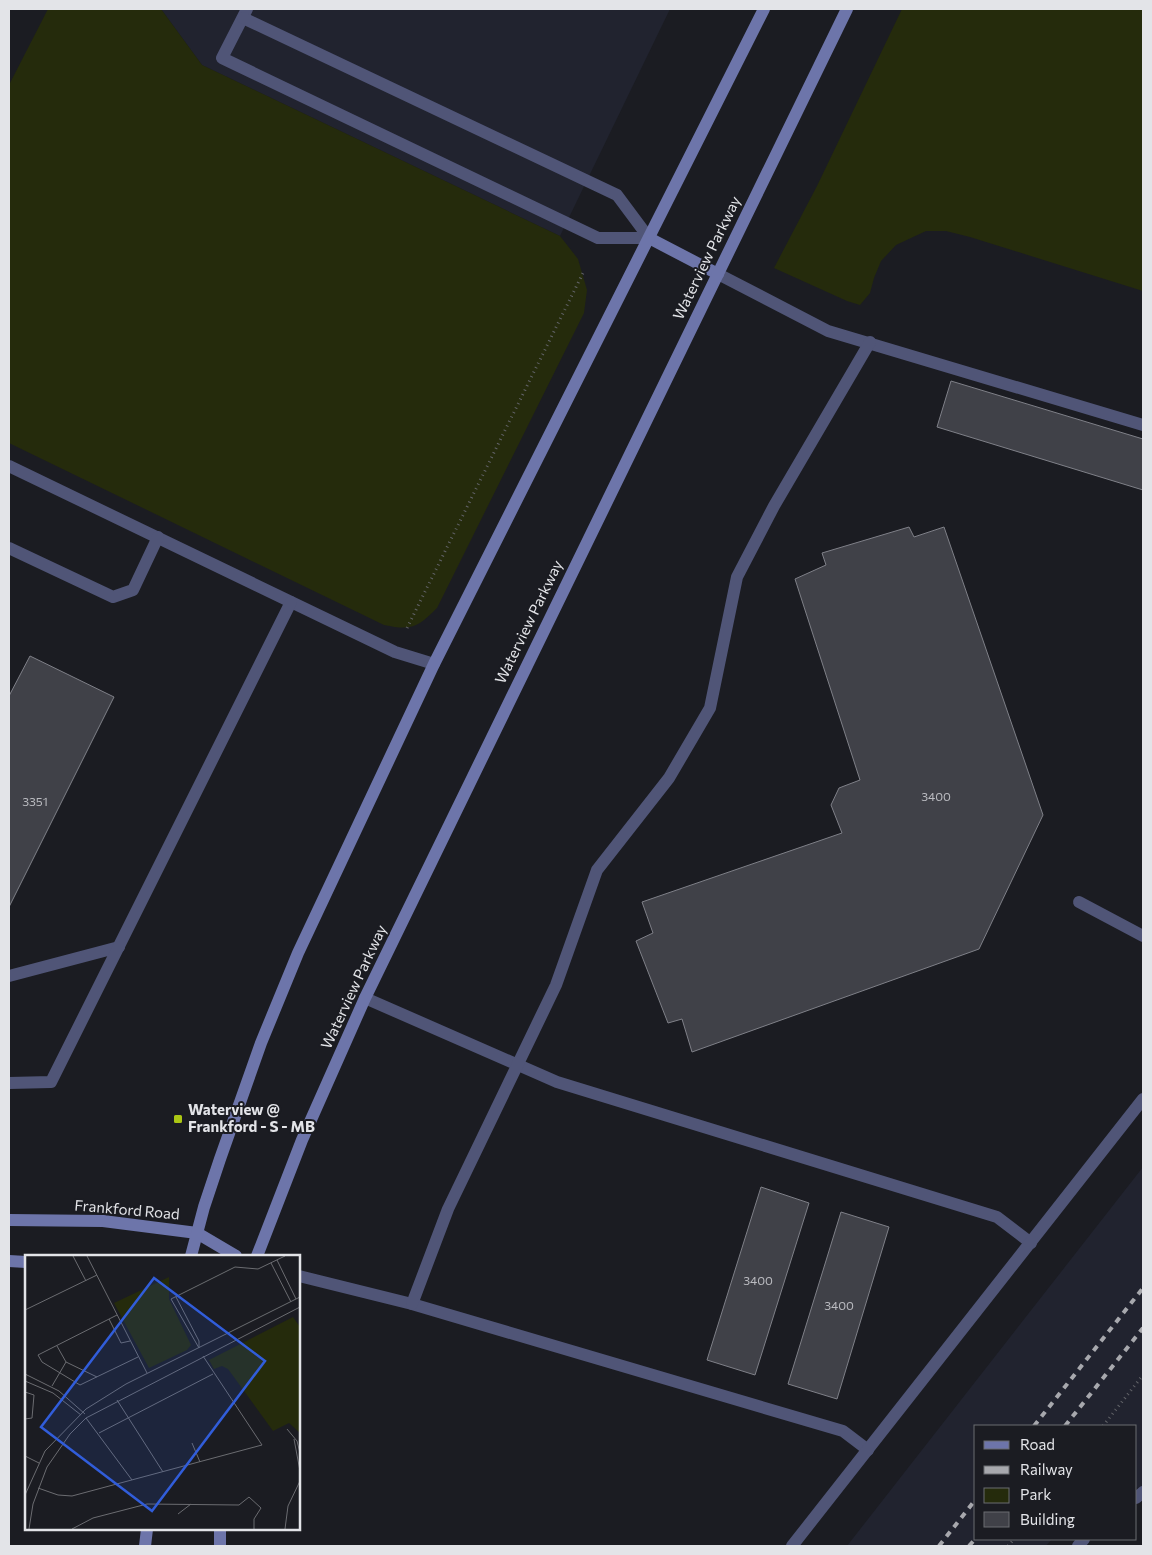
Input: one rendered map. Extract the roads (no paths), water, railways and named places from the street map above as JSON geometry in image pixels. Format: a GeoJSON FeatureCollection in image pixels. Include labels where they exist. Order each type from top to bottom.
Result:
{"type":"FeatureCollection","features":[{"type":"Feature","properties":{"kind":"main road"},"geometry":{"type":"LineString","coordinates":[[190,1255],[209,1191],[258,1052],[298,952],[434,664],[764,9]]}},
{"type":"Feature","properties":{"kind":"main road","name":"Waterview Parkway"},"geometry":{"type":"LineString","coordinates":[[257,1255],[302,1140],[365,998],[847,9]]}},
{"type":"Feature","properties":{"kind":"main road"},"geometry":{"type":"LineString","coordinates":[[650,238],[718,274]]}},
{"type":"Feature","properties":{"kind":"main road","name":"Frankford Road"},"geometry":{"type":"LineString","coordinates":[[9,1220],[103,1222],[197,1232],[234,1255]]}},
{"type":"Feature","properties":{"kind":"main road"},"geometry":{"type":"LineString","coordinates":[[9,1262],[25,1262]]}},
{"type":"Feature","properties":{"kind":"main road"},"geometry":{"type":"LineString","coordinates":[[146,1546],[147,1530]]}},
{"type":"Feature","properties":{"kind":"main road"},"geometry":{"type":"LineString","coordinates":[[220,1530],[220,1546]]}},
{"type":"Feature","properties":{"kind":"lane"},"geometry":{"type":"LineString","coordinates":[[245,13],[616,195],[650,238],[598,238],[222,58],[245,13]]}},
{"type":"Feature","properties":{"kind":"lane"},"geometry":{"type":"LineString","coordinates":[[718,274],[828,330],[1143,425]]}},
{"type":"Feature","properties":{"kind":"lane"},"geometry":{"type":"LineString","coordinates":[[412,1304],[448,1209],[556,985],[597,870],[669,778],[710,708],[737,577],[774,506],[870,342]]}},
{"type":"Feature","properties":{"kind":"lane"},"geometry":{"type":"LineString","coordinates":[[9,466],[395,652],[434,664]]}},
{"type":"Feature","properties":{"kind":"lane"},"geometry":{"type":"LineString","coordinates":[[9,548],[113,597],[133,590],[158,537]]}},
{"type":"Feature","properties":{"kind":"lane"},"geometry":{"type":"LineString","coordinates":[[9,1083],[51,1082],[291,602]]}},
{"type":"Feature","properties":{"kind":"lane"},"geometry":{"type":"LineString","coordinates":[[1080,902],[1143,936]]}},
{"type":"Feature","properties":{"kind":"lane"},"geometry":{"type":"LineString","coordinates":[[9,976],[119,947]]}},
{"type":"Feature","properties":{"kind":"lane"},"geometry":{"type":"LineString","coordinates":[[365,998],[557,1082],[997,1217],[1031,1243]]}},
{"type":"Feature","properties":{"kind":"lane"},"geometry":{"type":"LineString","coordinates":[[792,1546],[1143,1099]]}},
{"type":"Feature","properties":{"kind":"lane"},"geometry":{"type":"LineString","coordinates":[[300,1276],[412,1304],[843,1431],[868,1450]]}},
{"type":"Feature","properties":{"kind":"railway"},"geometry":{"type":"LineString","coordinates":[[1035,1425],[1143,1288]]}},
{"type":"Feature","properties":{"kind":"railway"},"geometry":{"type":"LineString","coordinates":[[1066,1425],[1143,1328]]}},
{"type":"Feature","properties":{"kind":"railway"},"geometry":{"type":"LineString","coordinates":[[939,1546],[974,1502]]}},
{"type":"Feature","properties":{"kind":"railway"},"geometry":{"type":"LineString","coordinates":[[969,1546],[974,1540]]}},
{"type":"Feature","properties":{"kind":"place","name":"Waterview @ Frankford - S - MB"},"geometry":{"type":"Point","coordinates":[178,1119]}}]}
